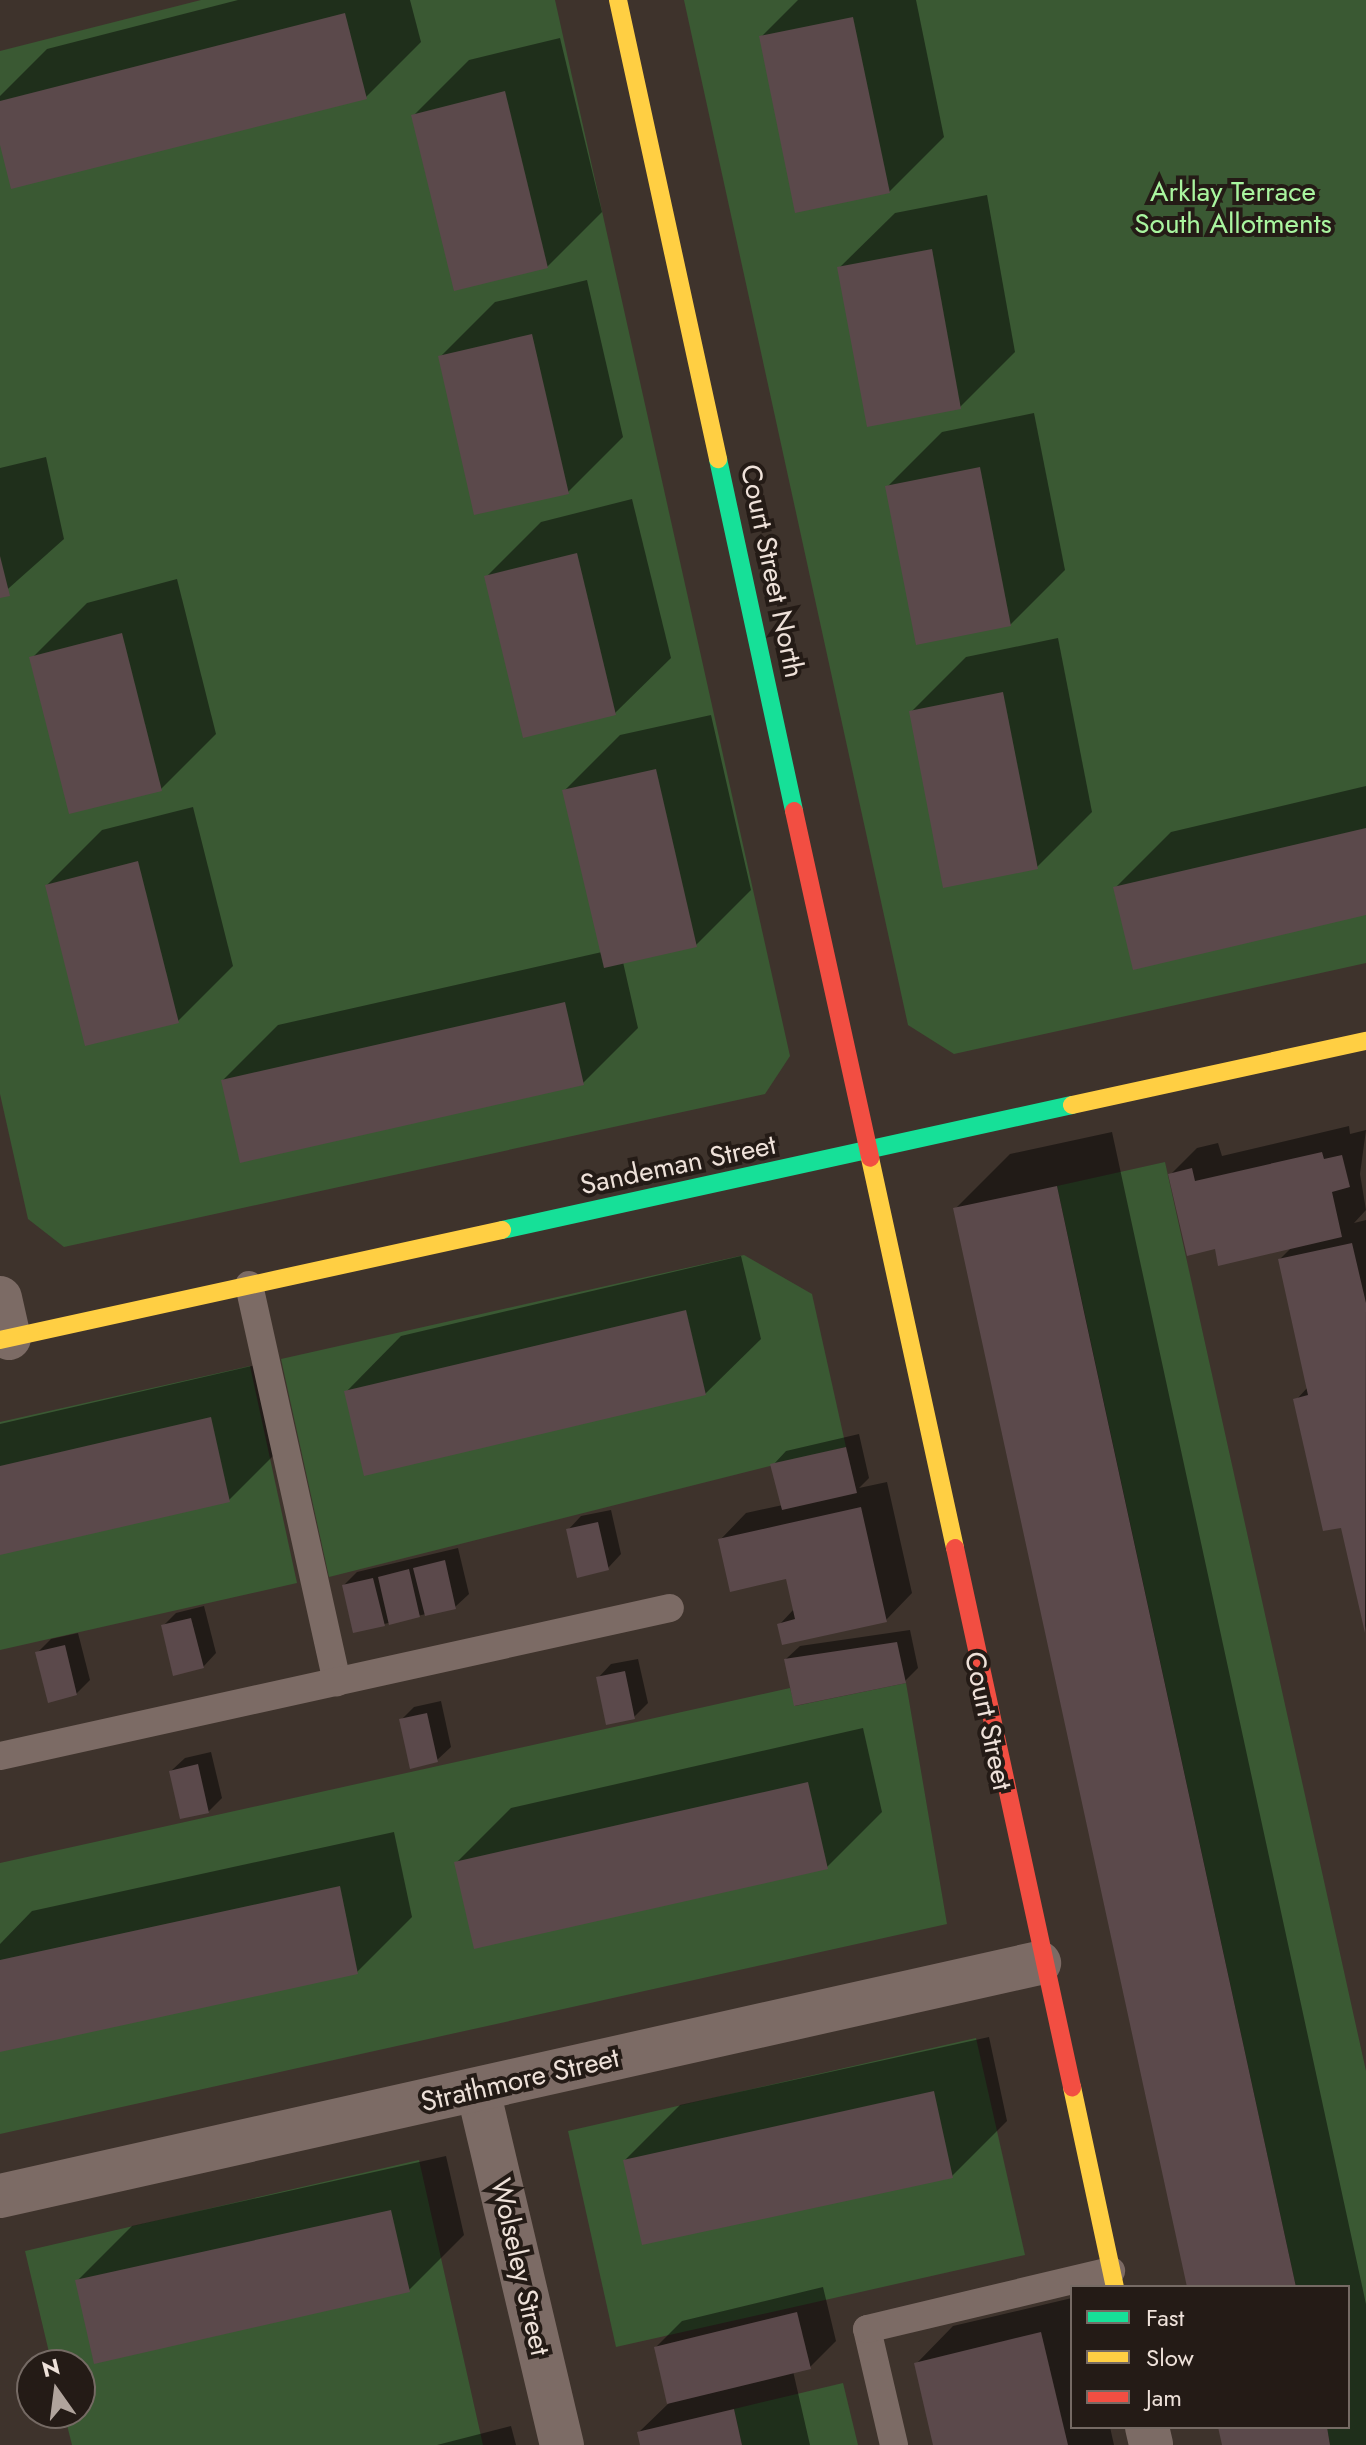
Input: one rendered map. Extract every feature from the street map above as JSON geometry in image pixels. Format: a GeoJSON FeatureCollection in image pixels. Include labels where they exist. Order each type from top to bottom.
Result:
{"type":"FeatureCollection","features":[{"type":"Feature","properties":{"kind":"street","name":"Court Street North"},"geometry":{"type":"LineString","coordinates":[[618,0],[870,1154]]}},
{"type":"Feature","properties":{"kind":"street","name":"Sandeman Street"},"geometry":{"type":"LineString","coordinates":[[3,1326],[249,1285],[870,1154],[1366,1041]]}},
{"type":"Feature","properties":{"kind":"street","name":"Court Street"},"geometry":{"type":"LineString","coordinates":[[870,1154],[1039,1963],[1113,2279]]}},
{"type":"Feature","properties":{"kind":"street","name":"Strathmore Street"},"geometry":{"type":"LineString","coordinates":[[0,2196],[1039,1963]]}},
{"type":"Feature","properties":{"kind":"street","name":"Wolseley Street"},"geometry":{"type":"LineString","coordinates":[[478,2090],[562,2445]]}},
{"type":"Feature","properties":{"kind":"lane"},"geometry":{"type":"LineString","coordinates":[[249,1285],[337,1682]]}},
{"type":"Feature","properties":{"kind":"lane"},"geometry":{"type":"LineString","coordinates":[[0,1756],[670,1608]]}},
{"type":"Feature","properties":{"kind":"lane"},"geometry":{"type":"LineString","coordinates":[[1083,2285],[1113,2279]]}},
{"type":"Feature","properties":{"kind":"lane"},"geometry":{"type":"LineString","coordinates":[[894,2445],[867,2329],[1070,2288]]}},
{"type":"Feature","properties":{"kind":"green space"},"geometry":{"type":"Polygon","coordinates":[[[201,0],[555,0],[790,1056],[765,1094],[64,1247],[28,1219],[0,1094],[0,51],[201,0]]]}},
{"type":"Feature","properties":{"kind":"green space","name":"Arklay Terrace South Allotments"},"geometry":{"type":"Polygon","coordinates":[[[684,0],[1366,0],[1366,963],[954,1054],[908,1025],[684,0]]]}},
{"type":"Feature","properties":{"kind":"green space"},"geometry":{"type":"Polygon","coordinates":[[[1165,1162],[1366,2071],[1366,2445],[1330,2445],[1327,2429],[1350,2429],[1350,2285],[1296,2285],[1057,1186],[1165,1162]]]}},
{"type":"Feature","properties":{"kind":"green space"},"geometry":{"type":"Polygon","coordinates":[[[744,1255],[812,1294],[846,1447],[329,1577],[281,1359],[744,1255]]]}},
{"type":"Feature","properties":{"kind":"green space"},"geometry":{"type":"Polygon","coordinates":[[[250,1366],[297,1583],[0,1650],[0,1422],[250,1366]]]}},
{"type":"Feature","properties":{"kind":"green space"},"geometry":{"type":"Polygon","coordinates":[[[906,1683],[947,1924],[0,2134],[0,1863],[790,1688],[795,1706],[906,1683]]]}},
{"type":"Feature","properties":{"kind":"green space"},"geometry":{"type":"Polygon","coordinates":[[[976,2038],[1025,2255],[616,2347],[568,2131],[976,2038]]]}},
{"type":"Feature","properties":{"kind":"green space"},"geometry":{"type":"Polygon","coordinates":[[[419,2160],[483,2445],[72,2445],[68,2429],[96,2429],[96,2349],[48,2349],[25,2251],[419,2160]]]}},
{"type":"Feature","properties":{"kind":"green space"},"geometry":{"type":"Polygon","coordinates":[[[843,2383],[858,2445],[742,2445],[734,2409],[843,2383]]]}},
{"type":"Feature","properties":{"kind":"building"},"geometry":{"type":"Polygon","coordinates":[[[345,13],[367,99],[11,189],[0,145],[0,101],[345,13]]]}},
{"type":"Feature","properties":{"kind":"building"},"geometry":{"type":"Polygon","coordinates":[[[853,17],[890,193],[795,213],[759,36],[853,17]]]}},
{"type":"Feature","properties":{"kind":"building"},"geometry":{"type":"Polygon","coordinates":[[[505,91],[548,268],[454,291],[411,115],[505,91]]]}},
{"type":"Feature","properties":{"kind":"building"},"geometry":{"type":"Polygon","coordinates":[[[932,249],[961,409],[867,427],[837,267],[932,249]]]}},
{"type":"Feature","properties":{"kind":"building"},"geometry":{"type":"Polygon","coordinates":[[[532,334],[569,494],[474,515],[438,356],[532,334]]]}},
{"type":"Feature","properties":{"kind":"building"},"geometry":{"type":"Polygon","coordinates":[[[980,467],[1011,626],[916,645],[885,486],[980,467]]]}},
{"type":"Feature","properties":{"kind":"building"},"geometry":{"type":"Polygon","coordinates":[[[577,553],[616,715],[523,738],[484,576],[577,553]]]}},
{"type":"Feature","properties":{"kind":"building"},"geometry":{"type":"Polygon","coordinates":[[[0,556],[10,596],[0,598],[0,556]]]}},
{"type":"Feature","properties":{"kind":"building"},"geometry":{"type":"Polygon","coordinates":[[[122,633],[162,791],[69,814],[29,657],[122,633]]]}},
{"type":"Feature","properties":{"kind":"building"},"geometry":{"type":"Polygon","coordinates":[[[1003,692],[1038,869],[943,888],[909,711],[1003,692]]]}},
{"type":"Feature","properties":{"kind":"building"},"geometry":{"type":"Polygon","coordinates":[[[656,769],[697,947],[604,968],[562,790],[656,769]]]}},
{"type":"Feature","properties":{"kind":"building"},"geometry":{"type":"Polygon","coordinates":[[[1366,828],[1366,915],[1133,970],[1113,887],[1366,828]]]}},
{"type":"Feature","properties":{"kind":"building"},"geometry":{"type":"Polygon","coordinates":[[[138,861],[179,1023],[85,1046],[45,885],[138,861]]]}},
{"type":"Feature","properties":{"kind":"building"},"geometry":{"type":"Polygon","coordinates":[[[565,1002],[584,1085],[240,1163],[221,1080],[565,1002]]]}},
{"type":"Feature","properties":{"kind":"building"},"geometry":{"type":"Polygon","coordinates":[[[1322,1152],[1324,1159],[1342,1155],[1350,1187],[1332,1192],[1342,1237],[1218,1266],[1215,1249],[1187,1256],[1168,1174],[1192,1168],[1195,1181],[1322,1152]]]}},
{"type":"Feature","properties":{"kind":"building"},"geometry":{"type":"Polygon","coordinates":[[[1057,1186],[1296,2285],[1187,2285],[953,1208],[1057,1186]]]}},
{"type":"Feature","properties":{"kind":"building"},"geometry":{"type":"Polygon","coordinates":[[[1352,1243],[1366,1303],[1365,1633],[1341,1528],[1323,1531],[1293,1399],[1308,1395],[1278,1259],[1352,1243]]]}},
{"type":"Feature","properties":{"kind":"building"},"geometry":{"type":"Polygon","coordinates":[[[686,1310],[706,1395],[364,1476],[344,1391],[686,1310]]]}},
{"type":"Feature","properties":{"kind":"building"},"geometry":{"type":"Polygon","coordinates":[[[211,1417],[230,1502],[0,1555],[0,1466],[211,1417]]]}},
{"type":"Feature","properties":{"kind":"building"},"geometry":{"type":"Polygon","coordinates":[[[846,1447],[857,1493],[782,1510],[770,1464],[846,1447]]]}},
{"type":"Feature","properties":{"kind":"building"},"geometry":{"type":"Polygon","coordinates":[[[861,1507],[887,1622],[782,1645],[777,1624],[795,1619],[786,1579],[730,1592],[718,1539],[861,1507]]]}},
{"type":"Feature","properties":{"kind":"building"},"geometry":{"type":"Polygon","coordinates":[[[598,1522],[609,1570],[577,1578],[566,1529],[598,1522]]]}},
{"type":"Feature","properties":{"kind":"building"},"geometry":{"type":"Polygon","coordinates":[[[445,1560],[456,1609],[425,1616],[413,1568],[445,1560]]]}},
{"type":"Feature","properties":{"kind":"building"},"geometry":{"type":"Polygon","coordinates":[[[409,1569],[420,1617],[389,1625],[378,1577],[409,1569]]]}},
{"type":"Feature","properties":{"kind":"building"},"geometry":{"type":"Polygon","coordinates":[[[373,1578],[385,1626],[353,1633],[342,1585],[373,1578]]]}},
{"type":"Feature","properties":{"kind":"building"},"geometry":{"type":"Polygon","coordinates":[[[191,1618],[204,1668],[173,1676],[161,1625],[191,1618]]]}},
{"type":"Feature","properties":{"kind":"building"},"geometry":{"type":"Polygon","coordinates":[[[897,1642],[906,1683],[794,1706],[784,1659],[897,1642]]]}},
{"type":"Feature","properties":{"kind":"building"},"geometry":{"type":"Polygon","coordinates":[[[65,1645],[77,1695],[48,1703],[35,1652],[65,1645]]]}},
{"type":"Feature","properties":{"kind":"building"},"geometry":{"type":"Polygon","coordinates":[[[625,1671],[635,1719],[606,1725],[596,1677],[625,1671]]]}},
{"type":"Feature","properties":{"kind":"building"},"geometry":{"type":"Polygon","coordinates":[[[427,1713],[438,1762],[410,1769],[399,1719],[427,1713]]]}},
{"type":"Feature","properties":{"kind":"building"},"geometry":{"type":"Polygon","coordinates":[[[198,1764],[209,1813],[180,1819],[169,1771],[198,1764]]]}},
{"type":"Feature","properties":{"kind":"building"},"geometry":{"type":"Polygon","coordinates":[[[808,1782],[828,1869],[474,1949],[454,1862],[808,1782]]]}},
{"type":"Feature","properties":{"kind":"building"},"geometry":{"type":"Polygon","coordinates":[[[340,1886],[358,1974],[0,2052],[0,1960],[340,1886]]]}},
{"type":"Feature","properties":{"kind":"building"},"geometry":{"type":"Polygon","coordinates":[[[934,2091],[953,2178],[642,2245],[623,2160],[934,2091]]]}},
{"type":"Feature","properties":{"kind":"building"},"geometry":{"type":"Polygon","coordinates":[[[391,2210],[410,2292],[96,2364],[96,2349],[91,2349],[75,2280],[391,2210]]]}},
{"type":"Feature","properties":{"kind":"building"},"geometry":{"type":"Polygon","coordinates":[[[797,2312],[811,2369],[667,2404],[654,2347],[797,2312]]]}},
{"type":"Feature","properties":{"kind":"building"},"geometry":{"type":"Polygon","coordinates":[[[1041,2332],[1068,2445],[933,2445],[914,2363],[1041,2332]]]}},
{"type":"Feature","properties":{"kind":"building"},"geometry":{"type":"Polygon","coordinates":[[[734,2409],[742,2445],[640,2445],[637,2432],[734,2409]]]}},
{"type":"Feature","properties":{"kind":"building"},"geometry":{"type":"Polygon","coordinates":[[[1218,2429],[1327,2429],[1330,2445],[1222,2445],[1218,2429]]]}},
{"type":"Feature","properties":{"kind":"traffic: fast"},"geometry":{"type":"LineString","coordinates":[[718,459],[794,811]]}},
{"type":"Feature","properties":{"kind":"traffic: fast"},"geometry":{"type":"LineString","coordinates":[[502,1230],[1072,1105]]}},
{"type":"Feature","properties":{"kind":"traffic: slow"},"geometry":{"type":"LineString","coordinates":[[618,0],[718,459]]}},
{"type":"Feature","properties":{"kind":"traffic: slow"},"geometry":{"type":"LineString","coordinates":[[1072,1105],[1366,1041]]}},
{"type":"Feature","properties":{"kind":"traffic: slow"},"geometry":{"type":"LineString","coordinates":[[870,1158],[955,1548]]}},
{"type":"Feature","properties":{"kind":"traffic: slow"},"geometry":{"type":"LineString","coordinates":[[0,1340],[502,1230]]}},
{"type":"Feature","properties":{"kind":"traffic: slow"},"geometry":{"type":"LineString","coordinates":[[1072,2087],[1115,2285]]}},
{"type":"Feature","properties":{"kind":"traffic: jam"},"geometry":{"type":"LineString","coordinates":[[794,811],[870,1158]]}},
{"type":"Feature","properties":{"kind":"traffic: jam"},"geometry":{"type":"LineString","coordinates":[[955,1548],[1072,2087]]}}]}
